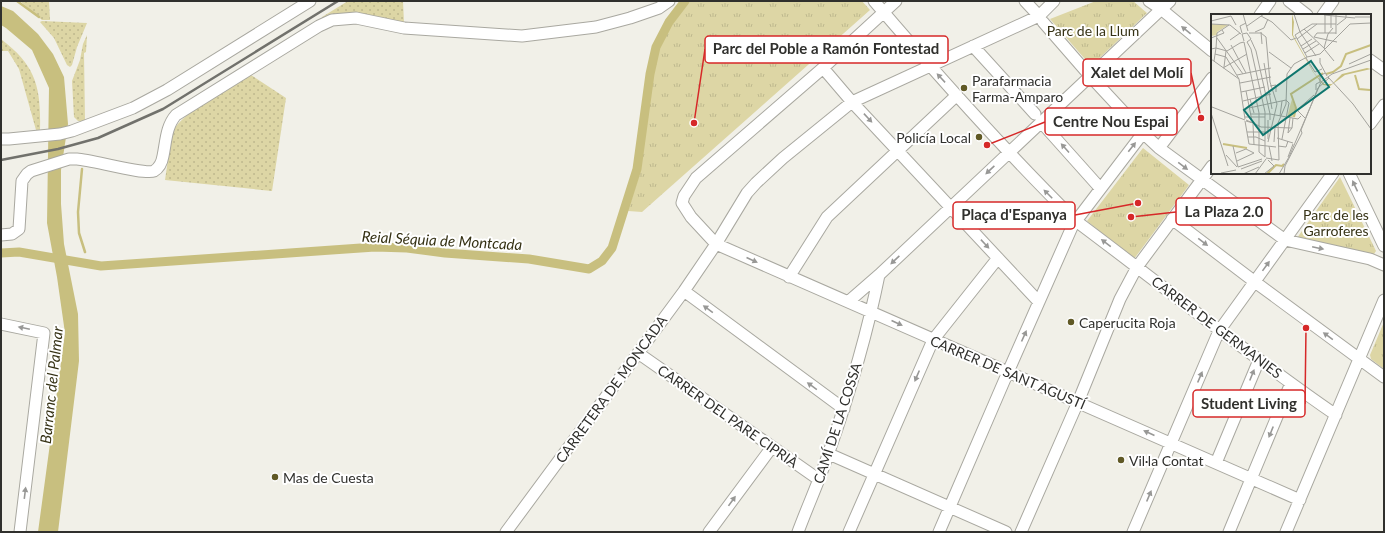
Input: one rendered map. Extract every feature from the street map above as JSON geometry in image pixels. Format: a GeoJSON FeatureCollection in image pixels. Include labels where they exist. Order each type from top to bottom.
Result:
{"type":"FeatureCollection","features":[{"type":"Feature","properties":{"kind":"street"},"geometry":{"type":"LineString","coordinates":[[1,139],[60,134],[98,122],[132,108],[167,90],[310,1]]}},
{"type":"Feature","properties":{"kind":"street"},"geometry":{"type":"LineString","coordinates":[[1,235],[12,234],[19,229],[22,181],[26,174],[69,159],[77,159],[139,171],[155,171],[163,159],[169,126],[176,115],[326,22],[356,18],[404,28],[522,36],[596,27],[630,18],[659,8],[669,1]]}},
{"type":"Feature","properties":{"kind":"street","name":"CARRER DE GERMANIES"},"geometry":{"type":"LineString","coordinates":[[874,1],[930,66],[1038,184],[1076,221],[1219,331],[1336,415]]}},
{"type":"Feature","properties":{"kind":"street"},"geometry":{"type":"LineString","coordinates":[[716,244],[691,217],[682,203],[688,188],[696,178],[823,68],[896,1]]}},
{"type":"Feature","properties":{"kind":"street"},"geometry":{"type":"LineString","coordinates":[[1025,1],[1090,76],[1143,133],[1159,148],[1201,180],[1285,240],[1370,259],[1384,265]]}},
{"type":"Feature","properties":{"kind":"street"},"geometry":{"type":"LineString","coordinates":[[1041,19],[1054,1]]}},
{"type":"Feature","properties":{"kind":"street"},"geometry":{"type":"LineString","coordinates":[[1149,1],[1211,50]]}},
{"type":"Feature","properties":{"kind":"street"},"geometry":{"type":"LineString","coordinates":[[848,302],[879,276],[1009,152],[1038,118],[1090,76],[1170,1]]}},
{"type":"Feature","properties":{"kind":"street"},"geometry":{"type":"LineString","coordinates":[[1261,14],[1270,1]]}},
{"type":"Feature","properties":{"kind":"street"},"geometry":{"type":"LineString","coordinates":[[1289,1],[1306,14]]}},
{"type":"Feature","properties":{"kind":"street"},"geometry":{"type":"LineString","coordinates":[[1324,14],[1333,1]]}},
{"type":"Feature","properties":{"kind":"street","name":"CARRETERA DE MONCADA"},"geometry":{"type":"LineString","coordinates":[[506,532],[684,291],[716,244],[739,206],[756,183],[783,158],[852,102],[973,46],[1041,19]]}},
{"type":"Feature","properties":{"kind":"street"},"geometry":{"type":"LineString","coordinates":[[973,46],[1100,188]]}},
{"type":"Feature","properties":{"kind":"street"},"geometry":{"type":"LineString","coordinates":[[1371,61],[1384,70]]}},
{"type":"Feature","properties":{"kind":"street"},"geometry":{"type":"LineString","coordinates":[[823,68],[852,102],[1039,302]]}},
{"type":"Feature","properties":{"kind":"street"},"geometry":{"type":"LineString","coordinates":[[1159,148],[1211,79]]}},
{"type":"Feature","properties":{"kind":"street"},"geometry":{"type":"LineString","coordinates":[[789,277],[827,217],[957,95]]}},
{"type":"Feature","properties":{"kind":"street"},"geometry":{"type":"LineString","coordinates":[[1371,123],[1384,105]]}},
{"type":"Feature","properties":{"kind":"street"},"geometry":{"type":"LineString","coordinates":[[939,532],[1072,227],[1143,133]]}},
{"type":"Feature","properties":{"kind":"street"},"geometry":{"type":"LineString","coordinates":[[1020,532],[1078,402],[1120,299],[1137,267],[1211,167]]}},
{"type":"Feature","properties":{"kind":"street"},"geometry":{"type":"LineString","coordinates":[[1133,532],[1219,331],[1332,174]]}},
{"type":"Feature","properties":{"kind":"street"},"geometry":{"type":"LineString","coordinates":[[1349,174],[1384,246]]}},
{"type":"Feature","properties":{"kind":"street"},"geometry":{"type":"LineString","coordinates":[[1172,219],[1384,377]]}},
{"type":"Feature","properties":{"kind":"street","name":"CARRER DE SANT AGUSTÍ"},"geometry":{"type":"LineString","coordinates":[[716,244],[1300,500]]}},
{"type":"Feature","properties":{"kind":"street"},"geometry":{"type":"LineString","coordinates":[[849,532],[933,340],[998,258]]}},
{"type":"Feature","properties":{"kind":"street","name":"CAMÍ DE LA COSSA"},"geometry":{"type":"LineString","coordinates":[[798,532],[844,409],[872,312],[879,276]]}},
{"type":"Feature","properties":{"kind":"street"},"geometry":{"type":"LineString","coordinates":[[684,291],[844,409]]}},
{"type":"Feature","properties":{"kind":"street"},"geometry":{"type":"LineString","coordinates":[[1286,532],[1384,300]]}},
{"type":"Feature","properties":{"kind":"street"},"geometry":{"type":"LineString","coordinates":[[1,324],[44,333],[20,532]]}},
{"type":"Feature","properties":{"kind":"street","name":"CARRER DEL PARE CIPRIÀ"},"geometry":{"type":"LineString","coordinates":[[638,353],[818,479]]}},
{"type":"Feature","properties":{"kind":"street"},"geometry":{"type":"LineString","coordinates":[[1216,463],[1258,360]]}},
{"type":"Feature","properties":{"kind":"street"},"geometry":{"type":"LineString","coordinates":[[1229,532],[1291,383]]}},
{"type":"Feature","properties":{"kind":"street"},"geometry":{"type":"LineString","coordinates":[[709,532],[772,447]]}},
{"type":"Feature","properties":{"kind":"street"},"geometry":{"type":"LineString","coordinates":[[828,454],[1006,532]]}},
{"type":"Feature","properties":{"kind":"green space"},"geometry":{"type":"Polygon","coordinates":[[[20,1],[49,1],[50,20],[42,20],[20,1]]]}},
{"type":"Feature","properties":{"kind":"green space"},"geometry":{"type":"Polygon","coordinates":[[[348,1],[403,1],[404,23],[322,19],[322,17],[348,1]]]}},
{"type":"Feature","properties":{"kind":"green space"},"geometry":{"type":"Polygon","coordinates":[[[690,1],[862,1],[870,10],[642,212],[628,211],[640,172],[658,48],[676,16],[690,1]]]}},
{"type":"Feature","properties":{"kind":"green space","name":"Parc de la Llum"},"geometry":{"type":"Polygon","coordinates":[[[1096,1],[1133,1],[1147,13],[1091,66],[1050,19],[1096,1]]]}},
{"type":"Feature","properties":{"kind":"green space"},"geometry":{"type":"Polygon","coordinates":[[[40,22],[87,23],[70,67],[67,65],[54,38],[40,22]]]}},
{"type":"Feature","properties":{"kind":"green space"},"geometry":{"type":"Polygon","coordinates":[[[87,35],[86,52],[84,53],[85,121],[78,121],[74,117],[72,81],[87,35]]]}},
{"type":"Feature","properties":{"kind":"green space"},"geometry":{"type":"Polygon","coordinates":[[[1,39],[22,58],[34,78],[39,101],[40,130],[36,130],[19,69],[8,51],[1,51],[1,39]]]}},
{"type":"Feature","properties":{"kind":"green space"},"geometry":{"type":"Polygon","coordinates":[[[251,75],[286,98],[272,191],[165,180],[172,132],[178,124],[208,100],[251,75]]]}},
{"type":"Feature","properties":{"kind":"green space"},"geometry":{"type":"Polygon","coordinates":[[[1143,148],[1189,185],[1134,259],[1087,221],[1143,148]]]}},
{"type":"Feature","properties":{"kind":"green space","name":"Parc de les Garroferes"},"geometry":{"type":"Polygon","coordinates":[[[1340,177],[1376,251],[1374,254],[1297,238],[1340,177]]]}},
{"type":"Feature","properties":{"kind":"green space"},"geometry":{"type":"Polygon","coordinates":[[[1384,322],[1384,369],[1371,359],[1370,355],[1384,322]]]}},
{"type":"Feature","properties":{"kind":"shaded area"},"geometry":{"type":"Polygon","coordinates":[[[1,6],[13,11],[38,34],[53,54],[64,77],[68,124],[61,170],[61,204],[64,244],[78,314],[79,361],[58,532],[38,532],[65,333],[47,223],[49,88],[32,50],[1,25],[1,6]]]}},
{"type":"Feature","properties":{"kind":"waterway"},"geometry":{"type":"LineString","coordinates":[[17,1],[39,17]]}},
{"type":"Feature","properties":{"kind":"waterway","name":"Reial Séquia de Montcada"},"geometry":{"type":"LineString","coordinates":[[1,253],[19,252],[101,266],[375,247],[407,248],[445,253],[529,259],[589,269],[602,261],[612,248],[637,169],[650,74],[656,47],[669,22],[685,1]]}},
{"type":"Feature","properties":{"kind":"waterway"},"geometry":{"type":"LineString","coordinates":[[82,169],[78,212],[79,233],[85,252]]}},
{"type":"Feature","properties":{"kind":"railway"},"geometry":{"type":"LineString","coordinates":[[1,160],[58,149],[98,138],[163,109],[338,1]]}},
{"type":"Feature","properties":{"kind":"place","name":"Parafarmacia Farma-Amparo"},"geometry":{"type":"Point","coordinates":[964,88]}},
{"type":"Feature","properties":{"kind":"place","name":"Xalet del Molí"},"geometry":{"type":"Point","coordinates":[1201,118]}},
{"type":"Feature","properties":{"kind":"place","name":"Parc del Poble a Ramón Fontestad"},"geometry":{"type":"Point","coordinates":[694,123]}},
{"type":"Feature","properties":{"kind":"place","name":"Policía Local"},"geometry":{"type":"Point","coordinates":[979,137]}},
{"type":"Feature","properties":{"kind":"place","name":"Centre Nou Espai"},"geometry":{"type":"Point","coordinates":[987,145]}},
{"type":"Feature","properties":{"kind":"place","name":"Plaça d'Espanya"},"geometry":{"type":"Point","coordinates":[1138,203]}},
{"type":"Feature","properties":{"kind":"place","name":"La Plaza 2.0"},"geometry":{"type":"Point","coordinates":[1131,217]}},
{"type":"Feature","properties":{"kind":"place","name":"Caperucita Roja"},"geometry":{"type":"Point","coordinates":[1071,322]}},
{"type":"Feature","properties":{"kind":"place","name":"Student Living"},"geometry":{"type":"Point","coordinates":[1306,328]}},
{"type":"Feature","properties":{"kind":"place","name":"Vil·la Contat"},"geometry":{"type":"Point","coordinates":[1121,460]}},
{"type":"Feature","properties":{"kind":"place","name":"Mas de Cuesta"},"geometry":{"type":"Point","coordinates":[275,477]}},
{"type":"Feature","properties":{"kind":"water label","name":"Barranc del Palmar"},"geometry":{"type":"Point","coordinates":[51,385]}}]}
